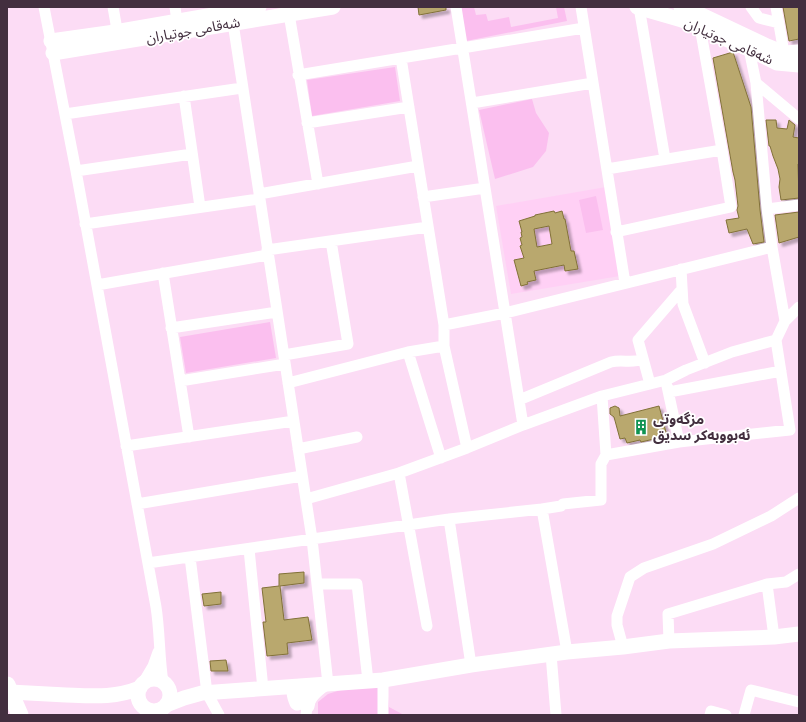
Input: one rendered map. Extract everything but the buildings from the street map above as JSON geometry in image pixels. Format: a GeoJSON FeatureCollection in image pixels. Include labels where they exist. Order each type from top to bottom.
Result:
{"type":"FeatureCollection","features":[{"type":"Feature","properties":{"kind":"highway"},"geometry":{"type":"LineString","coordinates":[[9,688],[20,715]]}},
{"type":"Feature","properties":{"kind":"main road","name":"شەقامی جوتیاران"},"geometry":{"type":"LineString","coordinates":[[52,47],[115,32],[176,14],[259,7]]}},
{"type":"Feature","properties":{"kind":"main road","name":"شەقامی جوتیاران"},"geometry":{"type":"LineString","coordinates":[[52,47],[232,23],[333,7]]}},
{"type":"Feature","properties":{"kind":"main road","name":"شەقامی جوتیاران"},"geometry":{"type":"LineString","coordinates":[[638,7],[700,27],[750,49],[777,63],[799,65]]}},
{"type":"Feature","properties":{"kind":"main road","name":"شەقامی جوتیاران"},"geometry":{"type":"LineString","coordinates":[[688,8],[767,46],[792,53]]}},
{"type":"Feature","properties":{"kind":"main road"},"geometry":{"type":"LineString","coordinates":[[9,688],[80,695],[111,696],[125,699],[155,710],[184,698],[204,693],[375,681],[471,665],[551,654],[669,641],[774,637],[799,634]]}},
{"type":"Feature","properties":{"kind":"main road"},"geometry":{"type":"LineString","coordinates":[[111,696],[125,692],[153,679],[184,689],[204,693]]}},
{"type":"Feature","properties":{"kind":"main road"},"geometry":{"type":"LineString","coordinates":[[155,710],[170,698],[170,693],[167,686],[163,682]]}},
{"type":"Feature","properties":{"kind":"main road"},"geometry":{"type":"LineString","coordinates":[[142,685],[138,693],[138,698],[155,710]]}},
{"type":"Feature","properties":{"kind":"main road"},"geometry":{"type":"LineString","coordinates":[[300,686],[295,690],[294,698],[303,710]]}},
{"type":"Feature","properties":{"kind":"street"},"geometry":{"type":"LineString","coordinates":[[44,7],[158,614],[163,682]]}},
{"type":"Feature","properties":{"kind":"street"},"geometry":{"type":"LineString","coordinates":[[113,7],[116,24],[115,32]]}},
{"type":"Feature","properties":{"kind":"street"},"geometry":{"type":"LineString","coordinates":[[456,7],[523,425]]}},
{"type":"Feature","properties":{"kind":"street"},"geometry":{"type":"LineString","coordinates":[[581,7],[625,283]]}},
{"type":"Feature","properties":{"kind":"street"},"geometry":{"type":"LineString","coordinates":[[638,7],[665,159]]}},
{"type":"Feature","properties":{"kind":"street"},"geometry":{"type":"LineString","coordinates":[[751,7],[759,18],[779,23]]}},
{"type":"Feature","properties":{"kind":"street"},"geometry":{"type":"LineString","coordinates":[[776,7],[779,23],[792,53]]}},
{"type":"Feature","properties":{"kind":"street"},"geometry":{"type":"LineString","coordinates":[[289,14],[298,75],[318,184]]}},
{"type":"Feature","properties":{"kind":"street"},"geometry":{"type":"LineString","coordinates":[[232,23],[312,539],[328,684],[314,694],[303,710],[289,694],[265,689],[249,549]]}},
{"type":"Feature","properties":{"kind":"street"},"geometry":{"type":"LineString","coordinates":[[616,232],[731,207],[700,27]]}},
{"type":"Feature","properties":{"kind":"street"},"geometry":{"type":"LineString","coordinates":[[298,75],[584,28]]}},
{"type":"Feature","properties":{"kind":"street"},"geometry":{"type":"LineString","coordinates":[[750,49],[756,83],[767,209],[785,321]]}},
{"type":"Feature","properties":{"kind":"street"},"geometry":{"type":"LineString","coordinates":[[401,58],[444,325],[444,346],[467,448]]}},
{"type":"Feature","properties":{"kind":"street"},"geometry":{"type":"LineString","coordinates":[[472,103],[593,83]]}},
{"type":"Feature","properties":{"kind":"street"},"geometry":{"type":"LineString","coordinates":[[756,83],[795,111],[799,119]]}},
{"type":"Feature","properties":{"kind":"street"},"geometry":{"type":"LineString","coordinates":[[65,114],[242,88]]}},
{"type":"Feature","properties":{"kind":"street"},"geometry":{"type":"LineString","coordinates":[[184,96],[200,207]]}},
{"type":"Feature","properties":{"kind":"street"},"geometry":{"type":"LineString","coordinates":[[307,123],[409,107]]}},
{"type":"Feature","properties":{"kind":"street"},"geometry":{"type":"LineString","coordinates":[[606,169],[722,150]]}},
{"type":"Feature","properties":{"kind":"street"},"geometry":{"type":"LineString","coordinates":[[76,171],[192,154]]}},
{"type":"Feature","properties":{"kind":"street"},"geometry":{"type":"LineString","coordinates":[[85,224],[200,207],[418,166]]}},
{"type":"Feature","properties":{"kind":"street"},"geometry":{"type":"LineString","coordinates":[[423,197],[485,188]]}},
{"type":"Feature","properties":{"kind":"street"},"geometry":{"type":"LineString","coordinates":[[767,209],[799,205]]}},
{"type":"Feature","properties":{"kind":"street"},"geometry":{"type":"LineString","coordinates":[[97,285],[268,252],[428,227]]}},
{"type":"Feature","properties":{"kind":"street"},"geometry":{"type":"LineString","coordinates":[[180,380],[284,359],[348,344],[331,241]]}},
{"type":"Feature","properties":{"kind":"street"},"geometry":{"type":"LineString","coordinates":[[444,325],[505,313],[772,247]]}},
{"type":"Feature","properties":{"kind":"street"},"geometry":{"type":"LineString","coordinates":[[681,269],[683,304],[705,363]]}},
{"type":"Feature","properties":{"kind":"street"},"geometry":{"type":"LineString","coordinates":[[162,273],[189,437]]}},
{"type":"Feature","properties":{"kind":"street"},"geometry":{"type":"LineString","coordinates":[[650,384],[638,340],[682,289]]}},
{"type":"Feature","properties":{"kind":"street"},"geometry":{"type":"LineString","coordinates":[[606,455],[679,442],[790,430],[776,340],[785,321],[799,307]]}},
{"type":"Feature","properties":{"kind":"street"},"geometry":{"type":"LineString","coordinates":[[171,328],[277,312]]}},
{"type":"Feature","properties":{"kind":"street"},"geometry":{"type":"LineString","coordinates":[[306,499],[399,473],[602,396],[666,380],[686,370],[732,352],[776,340]]}},
{"type":"Feature","properties":{"kind":"street"},"geometry":{"type":"LineString","coordinates":[[288,383],[408,352],[444,346]]}},
{"type":"Feature","properties":{"kind":"street"},"geometry":{"type":"LineString","coordinates":[[408,352],[441,458]]}},
{"type":"Feature","properties":{"kind":"street"},"geometry":{"type":"LineString","coordinates":[[519,400],[611,362],[633,362],[643,359]]}},
{"type":"Feature","properties":{"kind":"street"},"geometry":{"type":"LineString","coordinates":[[686,370],[690,388]]}},
{"type":"Feature","properties":{"kind":"street"},"geometry":{"type":"LineString","coordinates":[[669,392],[781,371]]}},
{"type":"Feature","properties":{"kind":"street"},"geometry":{"type":"LineString","coordinates":[[666,380],[679,442]]}},
{"type":"Feature","properties":{"kind":"street"},"geometry":{"type":"LineString","coordinates":[[148,563],[449,519],[542,509],[561,506],[563,504],[601,500],[601,464],[606,455],[602,396]]}},
{"type":"Feature","properties":{"kind":"street"},"geometry":{"type":"LineString","coordinates":[[126,446],[294,421]]}},
{"type":"Feature","properties":{"kind":"street"},"geometry":{"type":"LineString","coordinates":[[298,449],[357,437]]}},
{"type":"Feature","properties":{"kind":"street"},"geometry":{"type":"LineString","coordinates":[[399,473],[427,626]]}},
{"type":"Feature","properties":{"kind":"street"},"geometry":{"type":"LineString","coordinates":[[137,504],[302,476]]}},
{"type":"Feature","properties":{"kind":"street"},"geometry":{"type":"LineString","coordinates":[[623,647],[617,625],[617,616],[630,577],[644,568],[713,544],[771,516],[799,498]]}},
{"type":"Feature","properties":{"kind":"street"},"geometry":{"type":"LineString","coordinates":[[542,509],[567,652]]}},
{"type":"Feature","properties":{"kind":"street"},"geometry":{"type":"LineString","coordinates":[[449,519],[471,665]]}},
{"type":"Feature","properties":{"kind":"street"},"geometry":{"type":"LineString","coordinates":[[190,557],[204,693],[219,715]]}},
{"type":"Feature","properties":{"kind":"street"},"geometry":{"type":"LineString","coordinates":[[669,641],[668,614],[767,584],[786,582],[799,574]]}},
{"type":"Feature","properties":{"kind":"street"},"geometry":{"type":"LineString","coordinates":[[317,584],[357,584],[375,681],[383,715]]}},
{"type":"Feature","properties":{"kind":"street"},"geometry":{"type":"LineString","coordinates":[[767,584],[774,637]]}},
{"type":"Feature","properties":{"kind":"street"},"geometry":{"type":"LineString","coordinates":[[142,685],[155,663],[160,644]]}},
{"type":"Feature","properties":{"kind":"street"},"geometry":{"type":"LineString","coordinates":[[551,654],[556,715]]}},
{"type":"Feature","properties":{"kind":"street"},"geometry":{"type":"LineString","coordinates":[[744,715],[751,690],[799,702]]}},
{"type":"Feature","properties":{"kind":"street"},"geometry":{"type":"LineString","coordinates":[[710,715],[711,711],[726,715]]}},
{"type":"Feature","properties":{"kind":"shaded area"},"geometry":{"type":"Polygon","coordinates":[[[460,7],[474,7],[476,15],[486,14],[488,21],[509,17],[511,27],[558,18],[556,7],[564,7],[567,21],[466,41],[460,7]]]}},
{"type":"Feature","properties":{"kind":"shaded area"},"geometry":{"type":"Polygon","coordinates":[[[395,67],[400,101],[312,116],[307,80],[395,67]]]}},
{"type":"Feature","properties":{"kind":"shaded area"},"geometry":{"type":"Polygon","coordinates":[[[532,99],[536,113],[549,133],[546,151],[533,167],[495,179],[479,110],[532,99]]]}},
{"type":"Feature","properties":{"kind":"shaded area"},"geometry":{"type":"Polygon","coordinates":[[[606,187],[620,276],[511,294],[496,206],[606,187]]]}},
{"type":"Feature","properties":{"kind":"shaded area"},"geometry":{"type":"Polygon","coordinates":[[[596,196],[603,230],[586,233],[579,200],[596,196]]]}},
{"type":"Feature","properties":{"kind":"shaded area"},"geometry":{"type":"Polygon","coordinates":[[[270,322],[276,358],[186,373],[180,337],[270,322]]]}},
{"type":"Feature","properties":{"kind":"shaded area"},"geometry":{"type":"Polygon","coordinates":[[[387,686],[389,707],[404,715],[318,715],[318,702],[328,694],[344,689],[387,686]]]}},
{"type":"Feature","properties":{"kind":"place","name":"مزگەوتی ئەبووبەکر سدیق"},"geometry":{"type":"Point","coordinates":[641,427]}}]}
